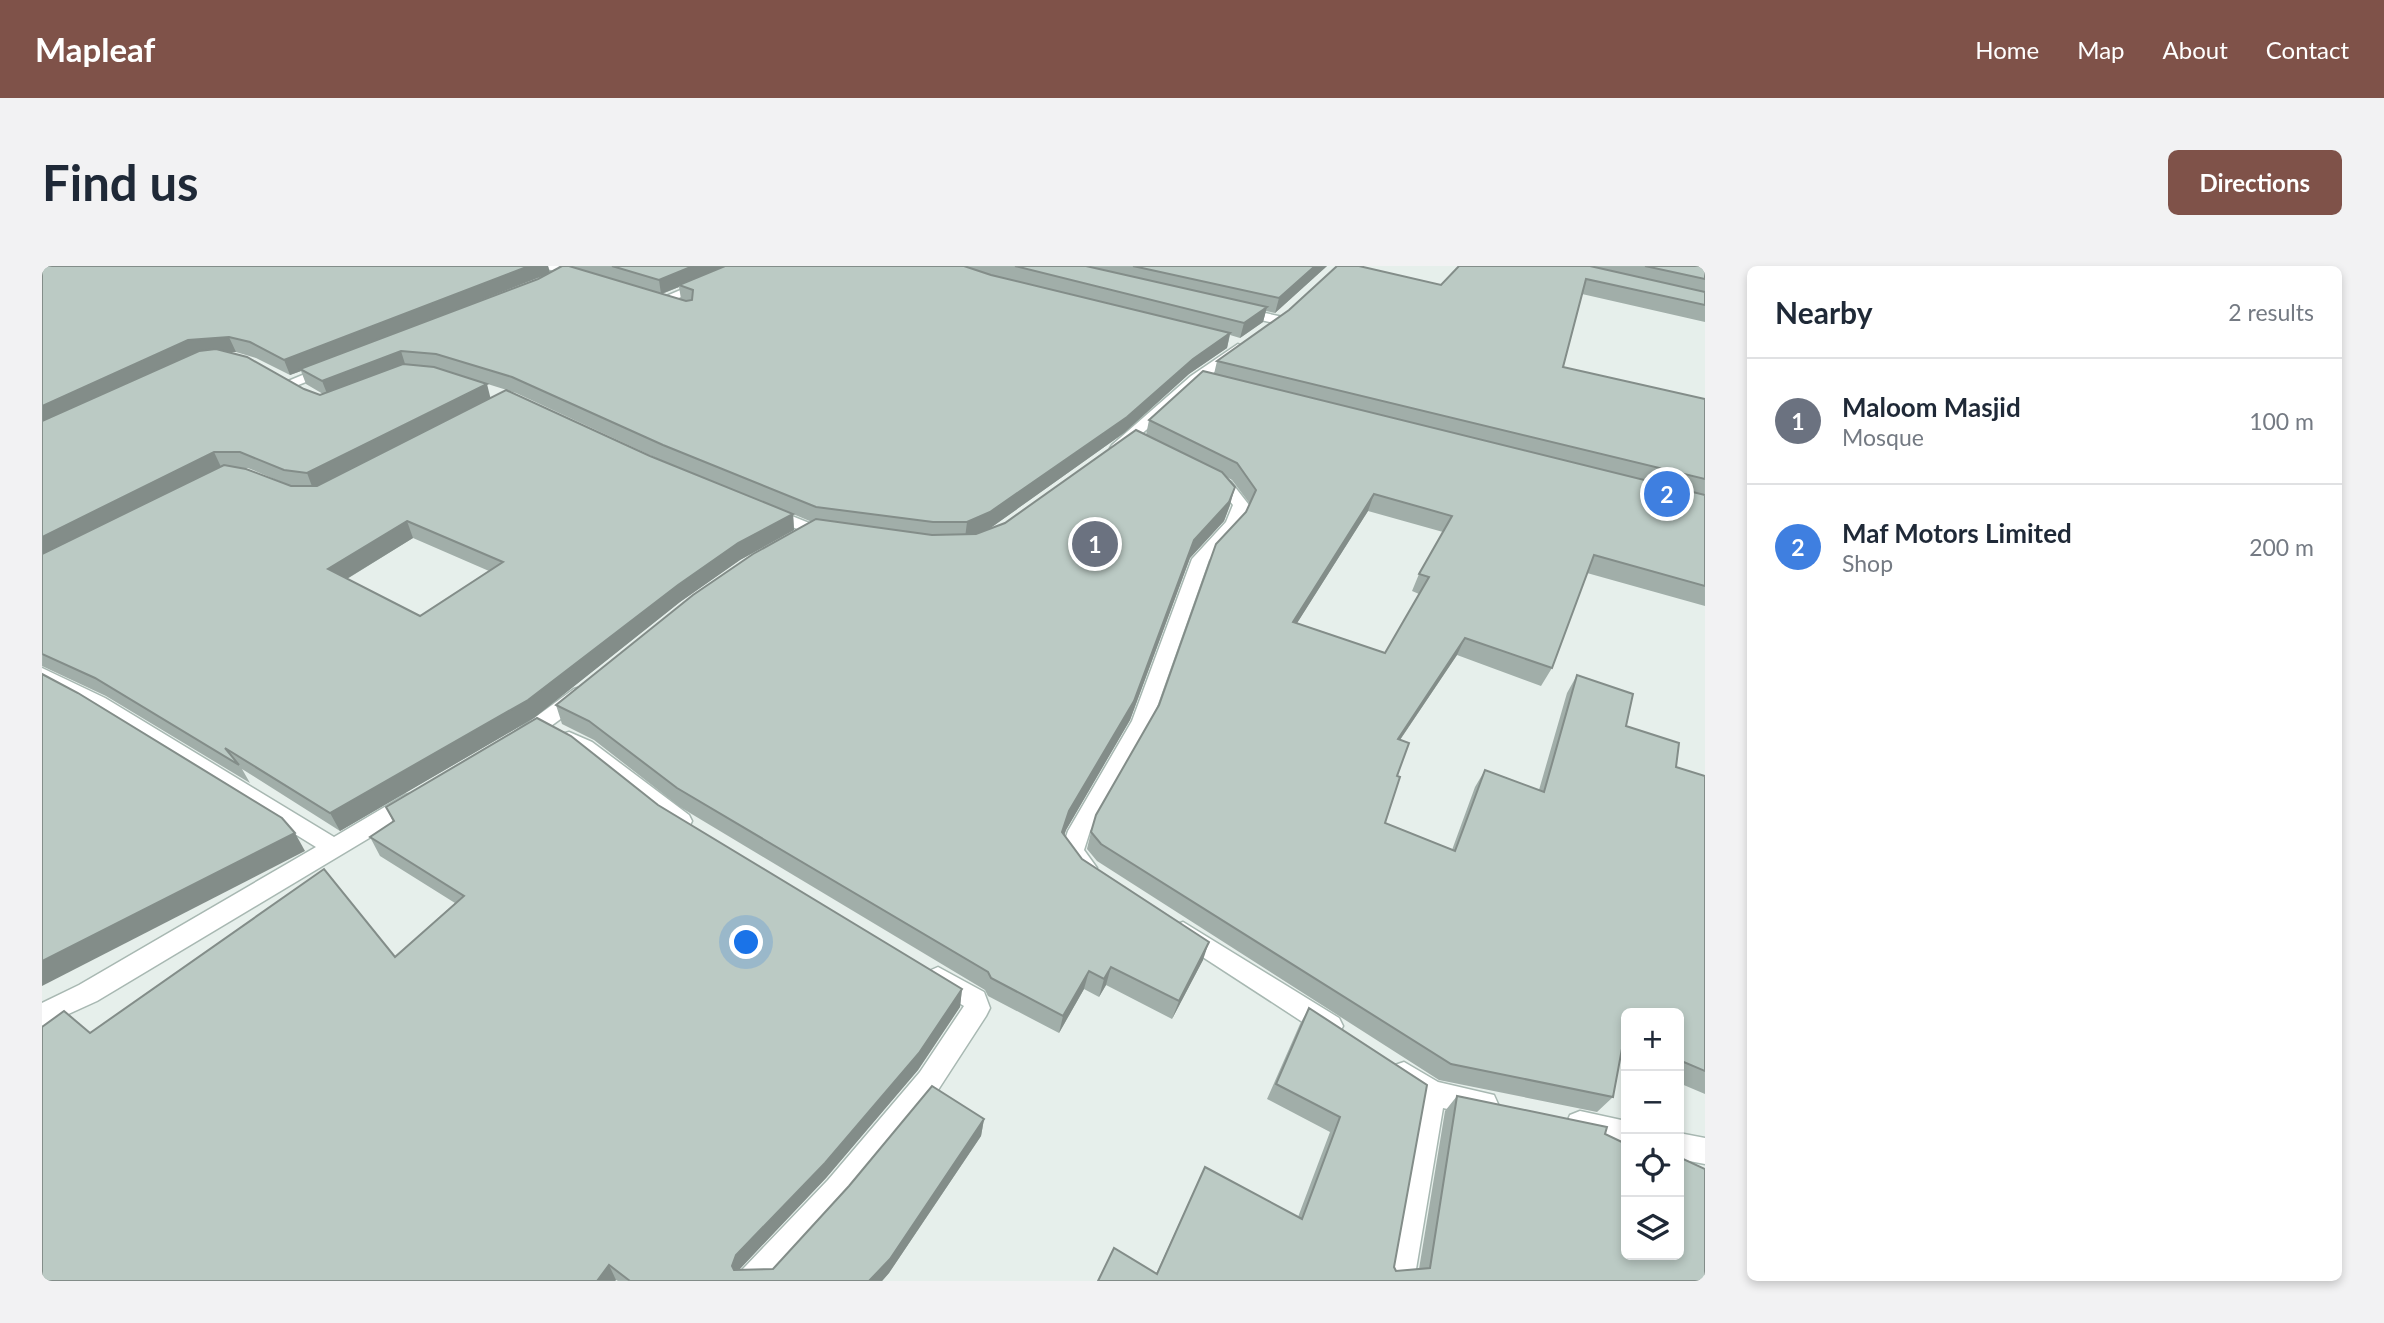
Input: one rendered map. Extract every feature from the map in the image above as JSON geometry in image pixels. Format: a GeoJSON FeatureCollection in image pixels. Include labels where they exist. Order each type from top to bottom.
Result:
{"type":"FeatureCollection","features":[{"type":"Feature","properties":{"kind":"street"},"geometry":{"type":"LineString","coordinates":[[545,266],[591,279]]}},
{"type":"Feature","properties":{"kind":"street"},"geometry":{"type":"LineString","coordinates":[[680,306],[657,298],[747,266]]}},
{"type":"Feature","properties":{"kind":"street"},"geometry":{"type":"LineString","coordinates":[[546,283],[567,272]]}},
{"type":"Feature","properties":{"kind":"street"},"geometry":{"type":"LineString","coordinates":[[1109,454],[1137,441],[1245,340],[1284,316],[1228,309]]}},
{"type":"Feature","properties":{"kind":"street"},"geometry":{"type":"LineString","coordinates":[[308,395],[283,381],[337,364]]}},
{"type":"Feature","properties":{"kind":"street"},"geometry":{"type":"LineString","coordinates":[[1110,884],[1087,869],[1072,852],[1079,831],[1142,722],[1201,559],[1233,524],[1241,505],[1225,485],[1201,474]]}},
{"type":"Feature","properties":{"kind":"street"},"geometry":{"type":"LineString","coordinates":[[749,503],[820,531],[791,542]]}},
{"type":"Feature","properties":{"kind":"street"},"geometry":{"type":"LineString","coordinates":[[42,674],[97,704],[335,848]]}},
{"type":"Feature","properties":{"kind":"street"},"geometry":{"type":"LineString","coordinates":[[507,746],[542,725],[594,683]]}},
{"type":"Feature","properties":{"kind":"street"},"geometry":{"type":"LineString","coordinates":[[542,725],[585,747],[671,815],[695,829]]}},
{"type":"Feature","properties":{"kind":"street"},"geometry":{"type":"LineString","coordinates":[[42,1015],[88,993],[427,793]]}},
{"type":"Feature","properties":{"kind":"street"},"geometry":{"type":"LineString","coordinates":[[1168,921],[1351,1040]]}},
{"type":"Feature","properties":{"kind":"street"},"geometry":{"type":"LineString","coordinates":[[752,1281],[838,1189],[929,1081],[977,1008],[975,1000],[921,968]]}},
{"type":"Feature","properties":{"kind":"street"},"geometry":{"type":"LineString","coordinates":[[1386,1063],[1432,1093],[1510,1109]]}},
{"type":"Feature","properties":{"kind":"street"},"geometry":{"type":"LineString","coordinates":[[1399,1281],[1432,1093]]}},
{"type":"Feature","properties":{"kind":"street"},"geometry":{"type":"LineString","coordinates":[[1549,1118],[1621,1133]]}},
{"type":"Feature","properties":{"kind":"street"},"geometry":{"type":"LineString","coordinates":[[1684,1147],[1705,1151]]}},
{"type":"Feature","properties":{"kind":"building"},"geometry":{"type":"Polygon","coordinates":[[[42,266],[529,266],[284,360],[250,342],[229,337],[188,340],[42,406],[42,266]]]}},
{"type":"Feature","properties":{"kind":"building"},"geometry":{"type":"Polygon","coordinates":[[[562,266],[686,301],[692,300],[693,290],[679,285],[725,266],[964,266],[991,275],[1230,333],[1193,359],[1127,417],[990,512],[967,522],[933,522],[816,507],[663,445],[512,377],[436,354],[401,351],[322,381],[300,369],[538,279],[562,266]]]}},
{"type":"Feature","properties":{"kind":"building"},"geometry":{"type":"Polygon","coordinates":[[[612,266],[693,266],[659,280],[612,266]]]}},
{"type":"Feature","properties":{"kind":"building"},"geometry":{"type":"Polygon","coordinates":[[[1015,266],[1086,266],[1267,307],[1244,323],[1015,266]]]}},
{"type":"Feature","properties":{"kind":"building"},"geometry":{"type":"Polygon","coordinates":[[[1133,266],[1315,266],[1279,298],[1133,266]]]}},
{"type":"Feature","properties":{"kind":"building"},"geometry":{"type":"Polygon","coordinates":[[[1337,266],[1359,266],[1441,285],[1459,266],[1590,266],[1705,292],[1705,305],[1586,279],[1563,367],[1705,399],[1705,479],[1217,361],[1289,310],[1337,266]]]}},
{"type":"Feature","properties":{"kind":"building"},"geometry":{"type":"Polygon","coordinates":[[[1645,266],[1705,266],[1705,279],[1645,266]]]}},
{"type":"Feature","properties":{"kind":"building"},"geometry":{"type":"Polygon","coordinates":[[[216,349],[247,357],[320,395],[403,364],[434,367],[487,384],[307,473],[284,470],[240,452],[214,452],[42,537],[42,421],[199,351],[216,349]]]}},
{"type":"Feature","properties":{"kind":"building"},"geometry":{"type":"Polygon","coordinates":[[[1203,371],[1705,495],[1705,586],[1594,555],[1552,668],[1465,638],[1398,739],[1409,743],[1385,823],[1455,851],[1485,770],[1544,792],[1577,675],[1633,694],[1626,726],[1679,743],[1676,767],[1705,776],[1705,1071],[1684,1062],[1684,1008],[1621,1008],[1621,1054],[1613,1097],[1451,1064],[1101,844],[1091,832],[1096,815],[1159,705],[1216,544],[1246,512],[1256,490],[1237,463],[1149,420],[1203,371]],[[1374,494],[1293,622],[1385,653],[1429,577],[1419,574],[1452,516],[1374,494]]]}},
{"type":"Feature","properties":{"kind":"building"},"geometry":{"type":"Polygon","coordinates":[[[506,390],[650,456],[793,514],[738,543],[678,585],[528,700],[330,813],[225,748],[239,765],[95,678],[42,654],[42,554],[224,465],[246,469],[291,486],[317,486],[506,390]],[[407,521],[328,569],[420,616],[503,562],[407,521]]]}},
{"type":"Feature","properties":{"kind":"building"},"geometry":{"type":"Polygon","coordinates":[[[1136,430],[1222,472],[1235,487],[1229,502],[1194,540],[1134,701],[1069,811],[1062,832],[1082,859],[1209,942],[1179,1001],[1111,967],[1104,979],[1089,971],[1063,1016],[991,978],[988,972],[677,788],[589,721],[556,705],[693,595],[753,554],[816,519],[932,535],[976,534],[1005,523],[1136,430]]]}},
{"type":"Feature","properties":{"kind":"building"},"geometry":{"type":"Polygon","coordinates":[[[42,674],[78,693],[282,818],[295,833],[42,961],[42,674]]]}},
{"type":"Feature","properties":{"kind":"building"},"geometry":{"type":"Polygon","coordinates":[[[537,718],[571,736],[658,805],[962,989],[919,1053],[825,1163],[736,1255],[732,1266],[734,1270],[773,1269],[849,1186],[932,1086],[984,1119],[890,1259],[869,1281],[630,1281],[609,1265],[597,1281],[42,1281],[42,1027],[64,1011],[90,1033],[324,869],[395,957],[464,896],[370,837],[394,821],[386,807],[537,718]]]}},
{"type":"Feature","properties":{"kind":"building"},"geometry":{"type":"Polygon","coordinates":[[[1309,1008],[1427,1085],[1394,1267],[1396,1271],[1430,1268],[1457,1096],[1607,1127],[1605,1134],[1621,1142],[1621,1260],[1684,1260],[1684,1159],[1705,1169],[1705,1281],[1098,1281],[1114,1248],[1157,1274],[1205,1167],[1302,1219],[1340,1117],[1276,1084],[1309,1008]]]}},
{"type":"Feature","properties":{"kind":"place","name":"Maf Motors Limited"},"geometry":{"type":"Point","coordinates":[1667,494]}},
{"type":"Feature","properties":{"kind":"place","name":"Maloom Masjid"},"geometry":{"type":"Point","coordinates":[1095,544]}}]}
